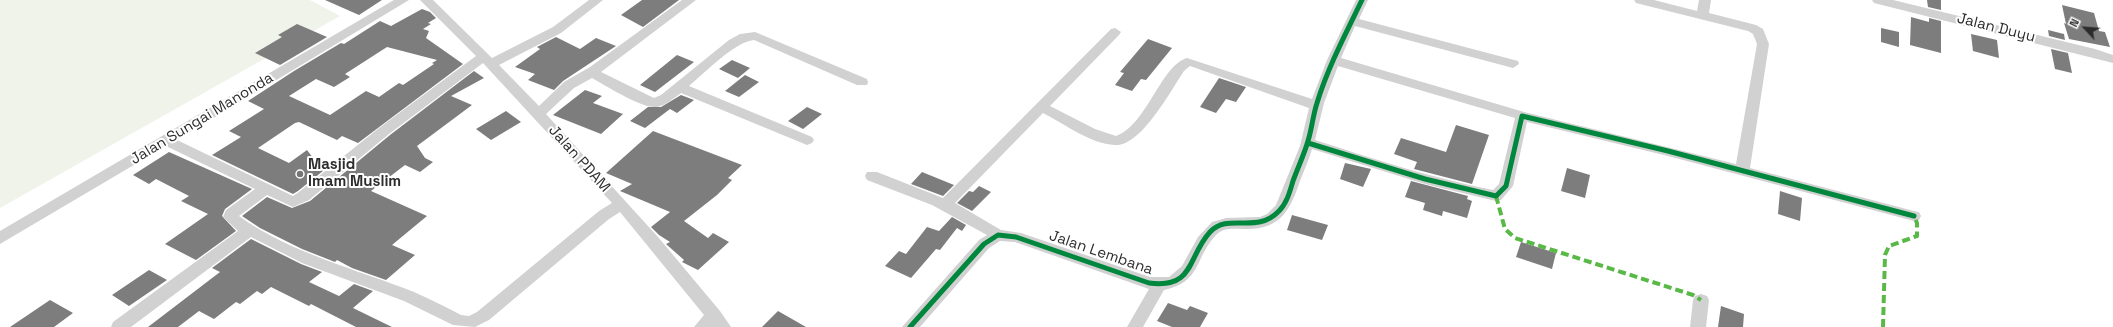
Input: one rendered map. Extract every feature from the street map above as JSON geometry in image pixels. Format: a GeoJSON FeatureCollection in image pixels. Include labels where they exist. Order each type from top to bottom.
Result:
{"type":"FeatureCollection","features":[{"type":"Feature","properties":{"kind":"street","name":"Jalan Sungai Manonda"},"geometry":{"type":"LineString","coordinates":[[0,238],[404,0]]}},
{"type":"Feature","properties":{"kind":"street","name":"Jalan PDAM"},"geometry":{"type":"LineString","coordinates":[[426,0],[487,60],[583,161],[719,321]]}},
{"type":"Feature","properties":{"kind":"street"},"geometry":{"type":"LineString","coordinates":[[166,140],[293,202],[301,198],[384,131],[487,60],[556,30],[597,0]]}},
{"type":"Feature","properties":{"kind":"street"},"geometry":{"type":"LineString","coordinates":[[538,114],[569,85],[591,72],[690,0]]}},
{"type":"Feature","properties":{"kind":"street","name":"Jalan Lembana"},"geometry":{"type":"LineString","coordinates":[[998,236],[1016,236],[1159,285],[1173,284],[1183,274],[1214,228],[1228,223],[1258,224],[1276,214],[1287,198],[1308,143],[1317,106],[1333,60],[1362,0]]}},
{"type":"Feature","properties":{"kind":"street"},"geometry":{"type":"LineString","coordinates":[[1640,0],[1752,28],[1759,32],[1763,44],[1742,171]]}},
{"type":"Feature","properties":{"kind":"street"},"geometry":{"type":"LineString","coordinates":[[1702,16],[1705,0]]}},
{"type":"Feature","properties":{"kind":"street","name":"Jalan Duyu"},"geometry":{"type":"LineString","coordinates":[[1878,0],[2092,52],[2113,59]]}},
{"type":"Feature","properties":{"kind":"street"},"geometry":{"type":"LineString","coordinates":[[1351,21],[1513,64]]}},
{"type":"Feature","properties":{"kind":"street"},"geometry":{"type":"LineString","coordinates":[[945,204],[1115,32]]}},
{"type":"Feature","properties":{"kind":"street"},"geometry":{"type":"LineString","coordinates":[[591,72],[645,100],[655,103],[666,98],[733,42],[744,37],[755,36],[862,82]]}},
{"type":"Feature","properties":{"kind":"street"},"geometry":{"type":"LineString","coordinates":[[1333,60],[1522,116],[1914,216]]}},
{"type":"Feature","properties":{"kind":"street"},"geometry":{"type":"LineString","coordinates":[[1042,107],[1103,137],[1118,141],[1127,137],[1137,128],[1179,68],[1187,62],[1317,106]]}},
{"type":"Feature","properties":{"kind":"street"},"geometry":{"type":"LineString","coordinates":[[679,87],[807,140]]}},
{"type":"Feature","properties":{"kind":"street"},"geometry":{"type":"LineString","coordinates":[[1308,143],[1416,176],[1470,191],[1496,196],[1506,186],[1522,116]]}},
{"type":"Feature","properties":{"kind":"street"},"geometry":{"type":"LineString","coordinates":[[872,176],[945,204],[975,219],[998,236],[984,244],[910,327]]}},
{"type":"Feature","properties":{"kind":"street"},"geometry":{"type":"LineString","coordinates":[[265,189],[230,216],[250,230],[307,259],[410,297],[468,325],[482,316],[604,215],[621,205]]}},
{"type":"Feature","properties":{"kind":"street"},"geometry":{"type":"LineString","coordinates":[[119,327],[250,230]]}},
{"type":"Feature","properties":{"kind":"street"},"geometry":{"type":"LineString","coordinates":[[1135,327],[1159,285]]}},
{"type":"Feature","properties":{"kind":"street"},"geometry":{"type":"LineString","coordinates":[[1698,327],[1701,300]]}},
{"type":"Feature","properties":{"kind":"street"},"geometry":{"type":"LineString","coordinates":[[702,327],[719,321]]}},
{"type":"Feature","properties":{"kind":"shaded area"},"geometry":{"type":"Polygon","coordinates":[[[0,0],[310,0],[340,16],[0,208],[0,0]]]}},
{"type":"Feature","properties":{"kind":"building"},"geometry":{"type":"Polygon","coordinates":[[[325,0],[382,0],[359,15],[325,0]]]}},
{"type":"Feature","properties":{"kind":"building"},"geometry":{"type":"Polygon","coordinates":[[[642,0],[679,0],[643,27],[621,15],[642,0]]]}},
{"type":"Feature","properties":{"kind":"building"},"geometry":{"type":"Polygon","coordinates":[[[1927,0],[1941,0],[1941,10],[1928,7],[1927,0]]]}},
{"type":"Feature","properties":{"kind":"building"},"geometry":{"type":"Polygon","coordinates":[[[2062,5],[2094,13],[2099,31],[2105,32],[2110,47],[2069,39],[2064,23],[2066,24],[2062,5]]]}},
{"type":"Feature","properties":{"kind":"building"},"geometry":{"type":"Polygon","coordinates":[[[422,9],[430,12],[436,18],[428,23],[431,24],[423,29],[429,31],[426,38],[463,64],[358,143],[342,136],[337,140],[299,122],[295,123],[258,148],[289,163],[307,150],[323,171],[293,194],[212,155],[241,137],[229,131],[264,109],[248,101],[294,71],[341,43],[344,44],[380,21],[391,26],[422,9]],[[387,47],[345,74],[350,77],[334,87],[316,79],[289,96],[330,115],[366,91],[379,97],[399,83],[403,85],[434,64],[432,63],[437,60],[387,47]]]}},
{"type":"Feature","properties":{"kind":"building"},"geometry":{"type":"Polygon","coordinates":[[[1911,17],[1929,22],[1929,18],[1941,21],[1941,53],[1910,45],[1911,17]]]}},
{"type":"Feature","properties":{"kind":"building"},"geometry":{"type":"Polygon","coordinates":[[[297,24],[327,37],[280,65],[255,53],[282,37],[278,35],[297,24]]]}},
{"type":"Feature","properties":{"kind":"building"},"geometry":{"type":"Polygon","coordinates":[[[1881,28],[1899,32],[1899,47],[1881,42],[1881,28]]]}},
{"type":"Feature","properties":{"kind":"building"},"geometry":{"type":"Polygon","coordinates":[[[2048,30],[2064,34],[2065,40],[2049,36],[2048,30]]]}},
{"type":"Feature","properties":{"kind":"building"},"geometry":{"type":"Polygon","coordinates":[[[1971,34],[1997,40],[1999,58],[1973,51],[1971,34]]]}},
{"type":"Feature","properties":{"kind":"building"},"geometry":{"type":"Polygon","coordinates":[[[556,37],[580,49],[596,38],[616,46],[563,81],[554,90],[528,80],[535,74],[515,67],[540,49],[537,47],[556,37]]]}},
{"type":"Feature","properties":{"kind":"building"},"geometry":{"type":"Polygon","coordinates":[[[1148,39],[1172,48],[1146,80],[1141,79],[1132,91],[1115,85],[1124,73],[1120,72],[1148,39]]]}},
{"type":"Feature","properties":{"kind":"building"},"geometry":{"type":"Polygon","coordinates":[[[2051,49],[2068,53],[2072,73],[2055,69],[2051,49]]]}},
{"type":"Feature","properties":{"kind":"building"},"geometry":{"type":"Polygon","coordinates":[[[677,55],[694,62],[655,92],[640,85],[677,55]]]}},
{"type":"Feature","properties":{"kind":"building"},"geometry":{"type":"Polygon","coordinates":[[[732,60],[750,68],[738,78],[719,69],[732,60]]]}},
{"type":"Feature","properties":{"kind":"building"},"geometry":{"type":"Polygon","coordinates":[[[474,71],[484,78],[451,96],[472,105],[417,146],[425,158],[433,162],[420,172],[405,165],[371,191],[427,216],[392,245],[415,255],[386,280],[352,268],[337,260],[335,262],[302,249],[260,228],[242,216],[267,197],[292,208],[310,201],[390,135],[474,71]]]}},
{"type":"Feature","properties":{"kind":"building"},"geometry":{"type":"Polygon","coordinates":[[[745,75],[759,82],[739,97],[725,91],[745,75]]]}},
{"type":"Feature","properties":{"kind":"building"},"geometry":{"type":"Polygon","coordinates":[[[1219,78],[1246,87],[1236,102],[1226,99],[1216,113],[1200,107],[1219,78]]]}},
{"type":"Feature","properties":{"kind":"building"},"geometry":{"type":"Polygon","coordinates":[[[585,90],[602,96],[593,103],[623,114],[601,134],[553,115],[585,90]]]}},
{"type":"Feature","properties":{"kind":"building"},"geometry":{"type":"Polygon","coordinates":[[[681,95],[694,100],[677,113],[670,109],[645,128],[630,121],[648,107],[661,107],[681,95]]]}},
{"type":"Feature","properties":{"kind":"building"},"geometry":{"type":"Polygon","coordinates":[[[807,107],[822,114],[803,129],[788,121],[807,107]]]}},
{"type":"Feature","properties":{"kind":"building"},"geometry":{"type":"Polygon","coordinates":[[[506,111],[521,122],[491,140],[476,129],[506,111]]]}},
{"type":"Feature","properties":{"kind":"building"},"geometry":{"type":"Polygon","coordinates":[[[1456,125],[1489,135],[1472,184],[1414,169],[1417,162],[1394,154],[1401,138],[1446,152],[1456,125]]]}},
{"type":"Feature","properties":{"kind":"building"},"geometry":{"type":"Polygon","coordinates":[[[653,131],[742,165],[728,178],[732,180],[717,195],[684,221],[708,238],[713,233],[729,242],[698,270],[682,262],[684,260],[666,244],[670,242],[659,235],[651,227],[670,212],[620,191],[632,184],[606,173],[653,131]]]}},
{"type":"Feature","properties":{"kind":"building"},"geometry":{"type":"Polygon","coordinates":[[[169,152],[252,189],[225,209],[222,216],[236,231],[196,260],[165,244],[208,214],[181,201],[189,196],[156,179],[149,184],[133,175],[169,152]]]}},
{"type":"Feature","properties":{"kind":"building"},"geometry":{"type":"Polygon","coordinates":[[[1345,163],[1371,169],[1363,187],[1340,179],[1345,163]]]}},
{"type":"Feature","properties":{"kind":"building"},"geometry":{"type":"Polygon","coordinates":[[[1567,168],[1590,175],[1585,198],[1561,191],[1567,168]]]}},
{"type":"Feature","properties":{"kind":"building"},"geometry":{"type":"Polygon","coordinates":[[[922,172],[954,185],[943,196],[911,184],[922,172]]]}},
{"type":"Feature","properties":{"kind":"building"},"geometry":{"type":"Polygon","coordinates":[[[1411,181],[1468,196],[1467,199],[1472,201],[1467,218],[1443,211],[1442,216],[1423,210],[1425,203],[1405,197],[1411,181]]]}},
{"type":"Feature","properties":{"kind":"building"},"geometry":{"type":"Polygon","coordinates":[[[979,186],[991,192],[972,211],[957,203],[969,191],[973,192],[979,186]]]}},
{"type":"Feature","properties":{"kind":"building"},"geometry":{"type":"Polygon","coordinates":[[[1780,191],[1802,198],[1800,221],[1778,214],[1780,191]]]}},
{"type":"Feature","properties":{"kind":"building"},"geometry":{"type":"Polygon","coordinates":[[[1292,215],[1328,225],[1322,240],[1287,230],[1292,215]]]}},
{"type":"Feature","properties":{"kind":"building"},"geometry":{"type":"Polygon","coordinates":[[[952,217],[966,225],[962,231],[957,228],[940,250],[936,249],[911,278],[885,266],[899,251],[906,254],[927,227],[939,231],[952,217]]]}},
{"type":"Feature","properties":{"kind":"building"},"geometry":{"type":"Polygon","coordinates":[[[251,239],[301,264],[322,272],[309,282],[339,296],[354,284],[373,291],[353,308],[392,327],[356,327],[311,304],[309,306],[271,287],[262,294],[257,291],[240,304],[236,302],[214,319],[199,311],[178,327],[148,327],[220,272],[212,268],[251,239]]]}},
{"type":"Feature","properties":{"kind":"building"},"geometry":{"type":"Polygon","coordinates":[[[1521,242],[1556,253],[1552,269],[1516,257],[1521,242]]]}},
{"type":"Feature","properties":{"kind":"building"},"geometry":{"type":"Polygon","coordinates":[[[149,270],[167,280],[129,306],[112,295],[149,270]]]}},
{"type":"Feature","properties":{"kind":"building"},"geometry":{"type":"Polygon","coordinates":[[[50,300],[73,313],[54,327],[10,327],[50,300]]]}},
{"type":"Feature","properties":{"kind":"building"},"geometry":{"type":"Polygon","coordinates":[[[1168,303],[1187,310],[1190,306],[1208,313],[1200,327],[1172,327],[1157,321],[1168,303]]]}},
{"type":"Feature","properties":{"kind":"building"},"geometry":{"type":"Polygon","coordinates":[[[1721,306],[1744,314],[1743,327],[1718,327],[1721,306]]]}},
{"type":"Feature","properties":{"kind":"building"},"geometry":{"type":"Polygon","coordinates":[[[778,311],[806,327],[762,327],[778,311]]]}},
{"type":"Feature","properties":{"kind":"marked path"},"geometry":{"type":"LineString","coordinates":[[1496,196],[1505,229],[1515,238],[1573,258],[1693,295],[1701,300]]}},
{"type":"Feature","properties":{"kind":"marked path"},"geometry":{"type":"LineString","coordinates":[[1883,327],[1885,255],[1889,246],[1917,236],[1917,223],[1914,216]]}},
{"type":"Feature","properties":{"kind":"cycle path"},"geometry":{"type":"LineString","coordinates":[[910,327],[984,244],[998,235],[1016,237],[1149,283],[1162,285],[1173,282],[1181,277],[1193,261],[1210,232],[1217,226],[1226,223],[1254,224],[1272,218],[1281,209],[1287,198],[1306,146],[1317,103],[1327,76],[1362,0]]}},
{"type":"Feature","properties":{"kind":"cycle path"},"geometry":{"type":"LineString","coordinates":[[1308,143],[1425,179],[1496,196],[1506,186],[1522,116],[1668,151],[1914,216]]}},
{"type":"Feature","properties":{"kind":"place","name":"Masjid Imam Muslim"},"geometry":{"type":"Point","coordinates":[300,174]}}]}
